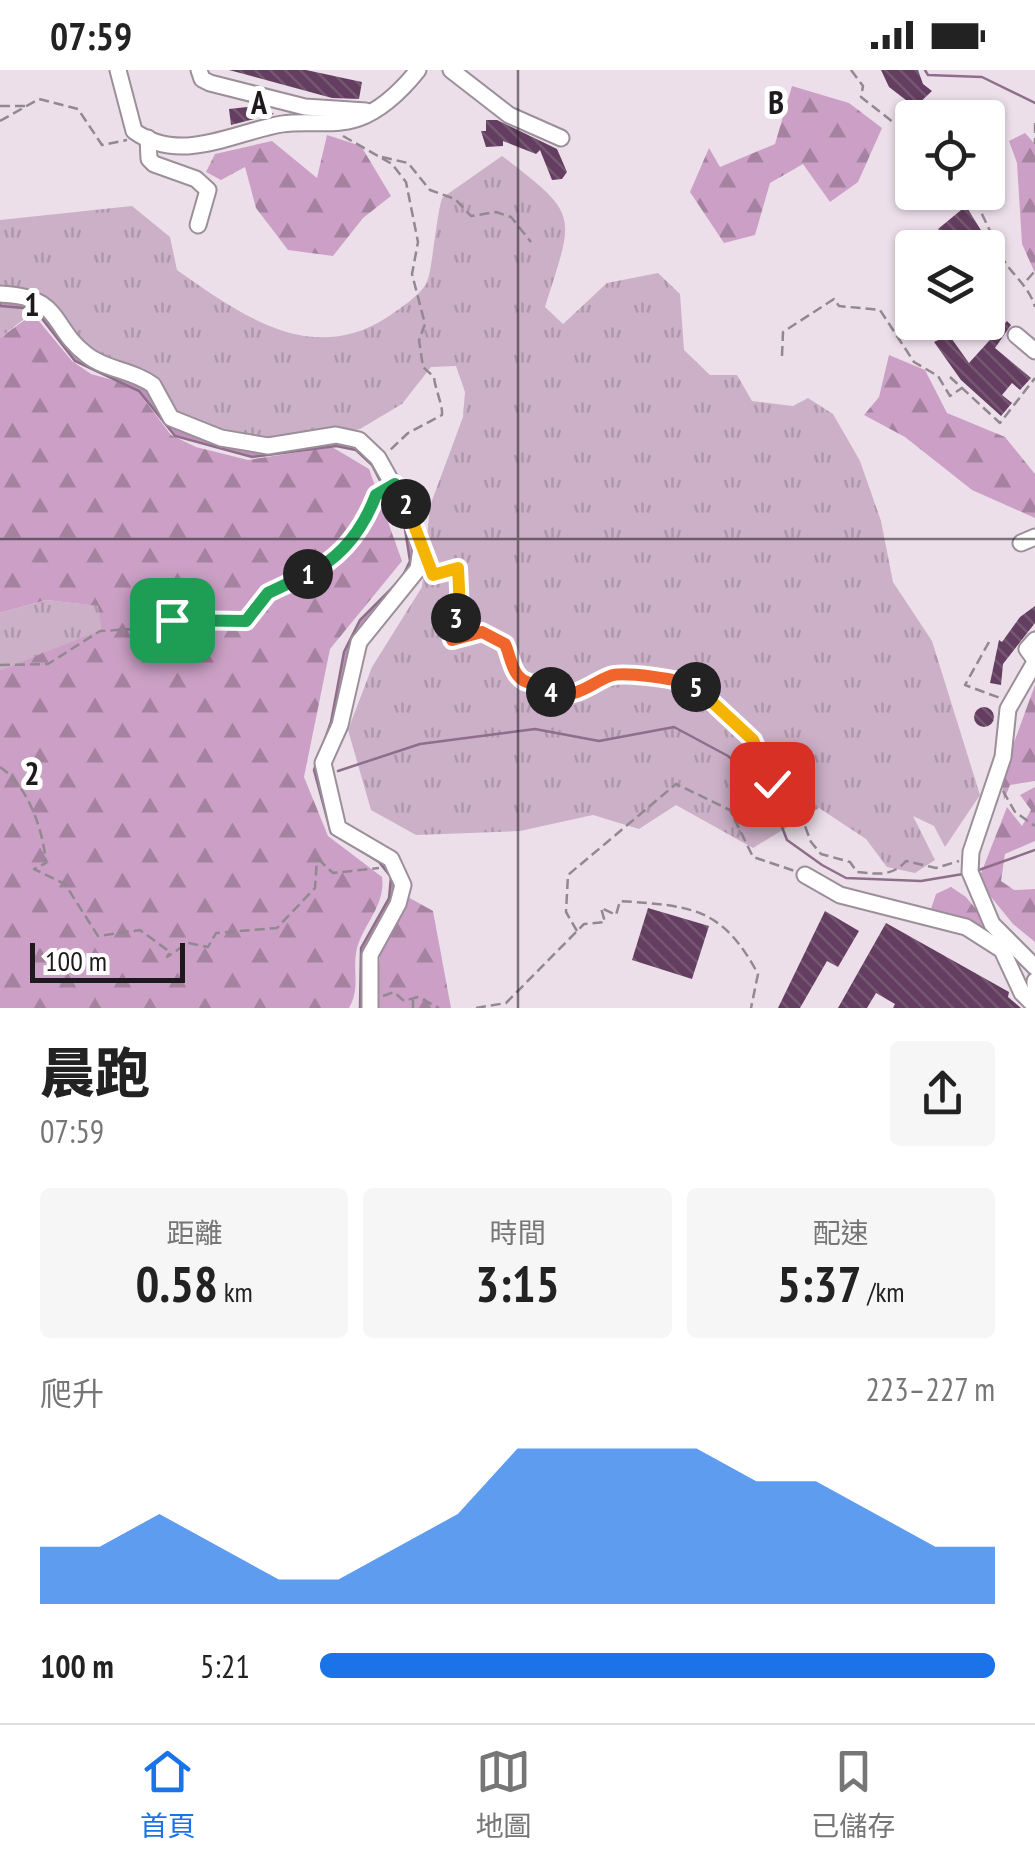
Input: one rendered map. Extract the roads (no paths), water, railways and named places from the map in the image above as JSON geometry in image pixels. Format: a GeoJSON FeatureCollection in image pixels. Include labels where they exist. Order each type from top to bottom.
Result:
{"type":"FeatureCollection","features":[{"type":"Feature","properties":{"kind":"street"},"geometry":{"type":"LineString","coordinates":[[118,70],[134,131],[188,146],[221,144],[282,124],[337,123],[374,111],[418,70]]}},
{"type":"Feature","properties":{"kind":"street"},"geometry":{"type":"LineString","coordinates":[[199,70],[202,80],[210,84],[275,101],[320,109],[374,111]]}},
{"type":"Feature","properties":{"kind":"street"},"geometry":{"type":"LineString","coordinates":[[451,70],[510,114],[560,138]]}},
{"type":"Feature","properties":{"kind":"street"},"geometry":{"type":"LineString","coordinates":[[114,120],[132,117]]}},
{"type":"Feature","properties":{"kind":"street"},"geometry":{"type":"LineString","coordinates":[[148,138],[149,159],[154,164],[196,179],[208,190],[198,225]]}},
{"type":"Feature","properties":{"kind":"street"},"geometry":{"type":"LineString","coordinates":[[0,294],[26,296],[49,308],[90,358],[148,381],[168,414],[185,427],[245,445],[268,446],[336,435],[352,437],[378,458],[395,484],[421,548],[414,579],[360,642],[340,725],[323,763],[338,828],[391,859],[403,890],[370,955],[373,1005]]}},
{"type":"Feature","properties":{"kind":"street"},"geometry":{"type":"LineString","coordinates":[[1016,336],[1035,351]]}},
{"type":"Feature","properties":{"kind":"street"},"geometry":{"type":"LineString","coordinates":[[1033,1002],[1032,965],[992,924],[974,892],[971,855],[1003,758],[1011,702],[1035,661],[1027,650],[1035,640]]}},
{"type":"Feature","properties":{"kind":"street"},"geometry":{"type":"LineString","coordinates":[[806,875],[840,895],[924,913],[966,928],[1002,950],[1033,1002]]}},
{"type":"Feature","properties":{"kind":"waterway"},"geometry":{"type":"LineString","coordinates":[[925,70],[928,75],[982,77],[1035,103]]}},
{"type":"Feature","properties":{"kind":"waterway"},"geometry":{"type":"LineString","coordinates":[[338,771],[420,744],[535,729],[599,741],[674,727],[728,756],[768,791],[787,840],[846,878],[921,881],[963,874]]}},
{"type":"Feature","properties":{"kind":"waterway"},"geometry":{"type":"LineString","coordinates":[[976,871],[1035,850]]}}]}
